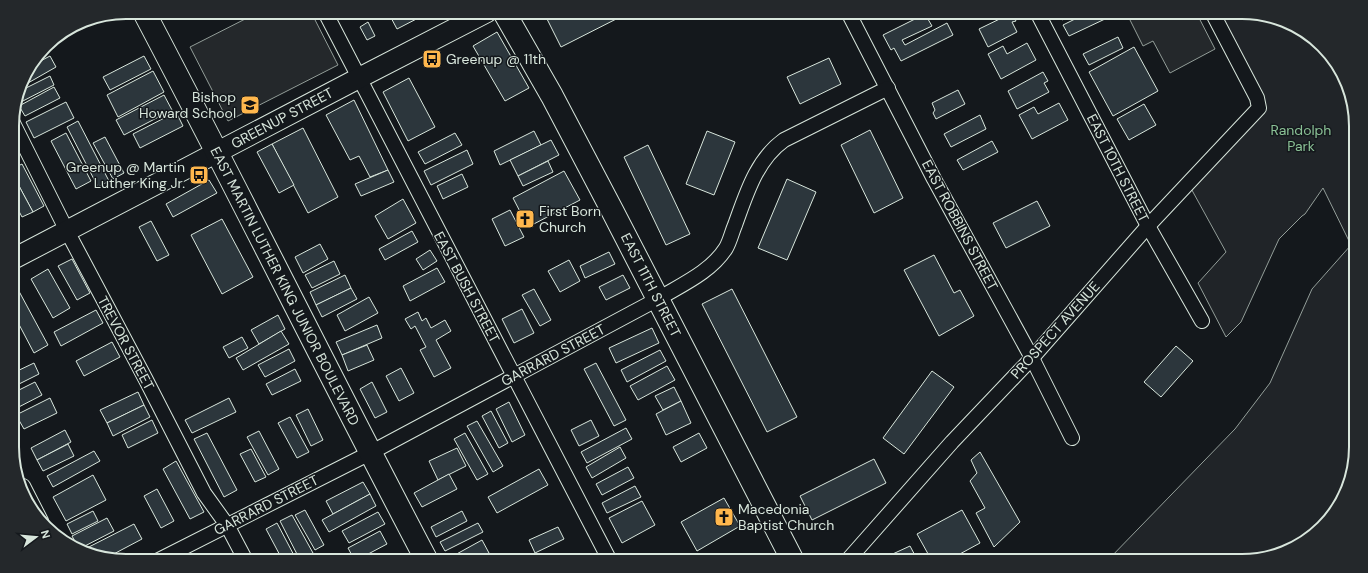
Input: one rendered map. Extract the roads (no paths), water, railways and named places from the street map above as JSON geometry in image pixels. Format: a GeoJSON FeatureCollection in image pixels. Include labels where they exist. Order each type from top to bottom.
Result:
{"type":"FeatureCollection","features":[{"type":"Feature","properties":{"kind":"main road","name":"EAST MARTIN LUTHER KING JUNIOR BOULEVARD"},"geometry":{"type":"LineString","coordinates":[[148,19],[423,554]]}},
{"type":"Feature","properties":{"kind":"main road","name":"GREENUP STREET"},"geometry":{"type":"LineString","coordinates":[[19,256],[359,78],[455,19]]}},
{"type":"Feature","properties":{"kind":"main road","name":"EAST 11TH STREET"},"geometry":{"type":"LineString","coordinates":[[508,19],[552,96],[790,554]]}},
{"type":"Feature","properties":{"kind":"street","name":"EAST BUSH STREET"},"geometry":{"type":"LineString","coordinates":[[329,19],[606,554]]}},
{"type":"Feature","properties":{"kind":"street","name":"EAST ROBBINS STREET"},"geometry":{"type":"LineString","coordinates":[[852,19],[934,179],[1032,358],[1072,438]]}},
{"type":"Feature","properties":{"kind":"street","name":"EAST 10TH STREET"},"geometry":{"type":"LineString","coordinates":[[1041,19],[1148,226],[1202,321]]}},
{"type":"Feature","properties":{"kind":"street","name":"PROSPECT AVENUE"},"geometry":{"type":"LineString","coordinates":[[853,554],[952,442],[1032,358],[1148,226],[1259,108],[1257,98],[1216,19]]}},
{"type":"Feature","properties":{"kind":"street","name":"GARRARD STREET"},"geometry":{"type":"LineString","coordinates":[[171,554],[370,453],[658,299],[700,274],[714,262],[726,248],[754,175],[775,146],[784,140],[888,88]]}},
{"type":"Feature","properties":{"kind":"street","name":"TREVOR STREET"},"geometry":{"type":"LineString","coordinates":[[19,135],[67,231],[204,493],[227,525],[242,554]]}},
{"type":"Feature","properties":{"kind":"place","name":"Greenup @ 11th"},"geometry":{"type":"Point","coordinates":[432,59]}},
{"type":"Feature","properties":{"kind":"place","name":"Bishop Howard School"},"geometry":{"type":"Point","coordinates":[250,105]}},
{"type":"Feature","properties":{"kind":"place","name":"Greenup @ Martin Luther King Jr."},"geometry":{"type":"Point","coordinates":[199,175]}},
{"type":"Feature","properties":{"kind":"place","name":"First Born Church"},"geometry":{"type":"Point","coordinates":[525,219]}},
{"type":"Feature","properties":{"kind":"place","name":"Macedonia Baptist Church"},"geometry":{"type":"Point","coordinates":[724,517]}},
{"type":"Feature","properties":{"kind":"park label","name":"Randolph Park"},"geometry":{"type":"Point","coordinates":[1301,138]}}]}
